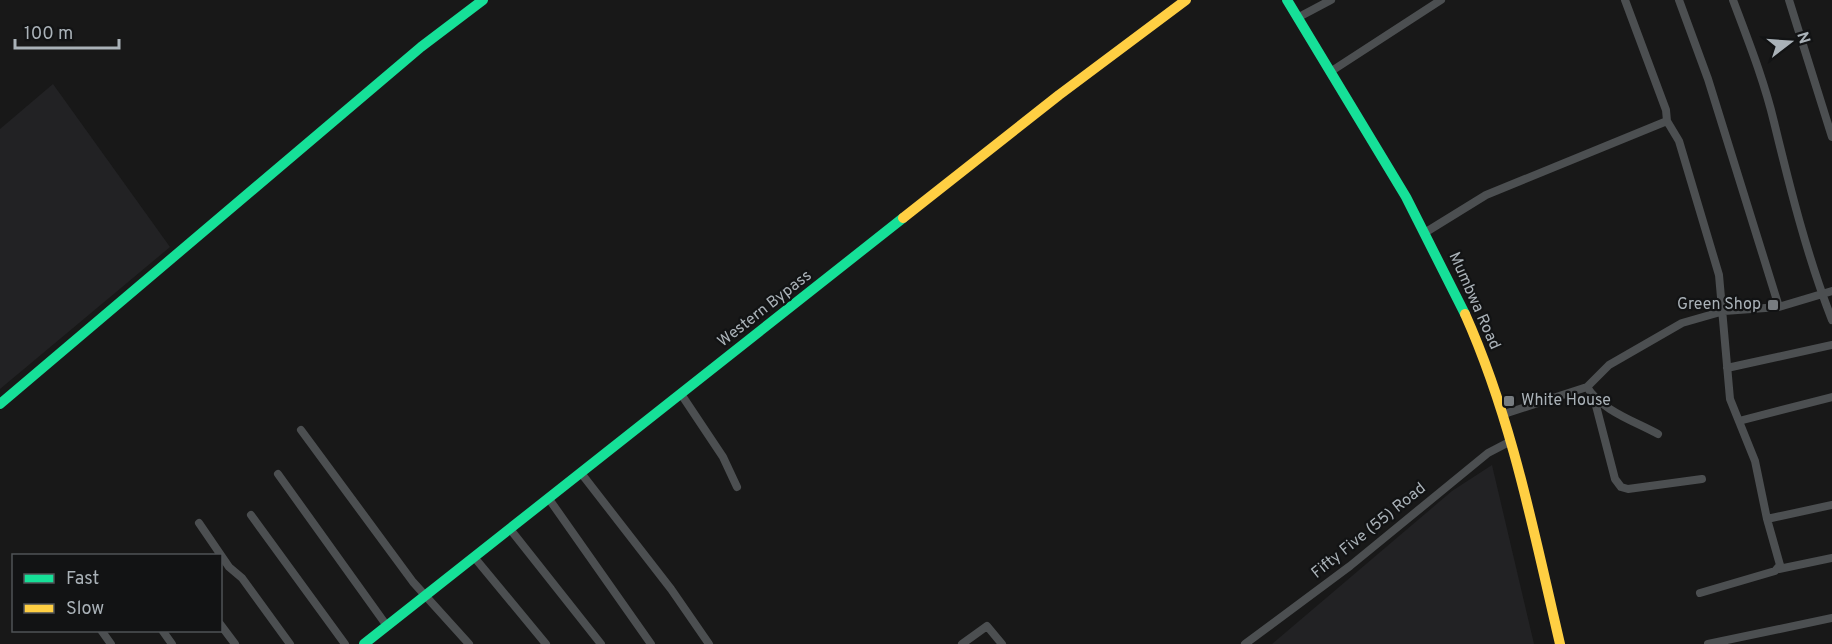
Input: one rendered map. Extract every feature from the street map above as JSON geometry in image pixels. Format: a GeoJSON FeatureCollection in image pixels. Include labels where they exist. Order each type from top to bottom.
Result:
{"type":"FeatureCollection","features":[{"type":"Feature","properties":{"kind":"main road"},"geometry":{"type":"LineString","coordinates":[[0,404],[169,263],[198,235],[396,68],[483,0]]}},
{"type":"Feature","properties":{"kind":"main road","name":"Western Bypass"},"geometry":{"type":"LineString","coordinates":[[364,644],[1059,95],[1186,0]]}},
{"type":"Feature","properties":{"kind":"main road","name":"Mumbwa Road"},"geometry":{"type":"LineString","coordinates":[[1287,0],[1426,232],[1467,319],[1511,441],[1560,644]]}},
{"type":"Feature","properties":{"kind":"street"},"geometry":{"type":"LineString","coordinates":[[1297,18],[1331,0]]}},
{"type":"Feature","properties":{"kind":"street"},"geometry":{"type":"LineString","coordinates":[[1330,72],[1441,0]]}},
{"type":"Feature","properties":{"kind":"street"},"geometry":{"type":"LineString","coordinates":[[1625,0],[1666,110],[1667,121],[1679,141],[1716,264],[1724,311],[1730,399],[1755,461],[1779,569]]}},
{"type":"Feature","properties":{"kind":"street"},"geometry":{"type":"LineString","coordinates":[[1678,0],[1708,79],[1779,307]]}},
{"type":"Feature","properties":{"kind":"street"},"geometry":{"type":"LineString","coordinates":[[1733,0],[1759,68],[1782,162],[1821,295],[1832,320]]}},
{"type":"Feature","properties":{"kind":"street"},"geometry":{"type":"LineString","coordinates":[[1789,0],[1832,137]]}},
{"type":"Feature","properties":{"kind":"street"},"geometry":{"type":"LineString","coordinates":[[1426,232],[1486,195],[1667,121]]}},
{"type":"Feature","properties":{"kind":"street"},"geometry":{"type":"LineString","coordinates":[[1503,414],[1587,387],[1609,365],[1636,347],[1682,323],[1724,311],[1779,307],[1832,291]]}},
{"type":"Feature","properties":{"kind":"street"},"geometry":{"type":"LineString","coordinates":[[1727,368],[1832,345]]}},
{"type":"Feature","properties":{"kind":"street"},"geometry":{"type":"LineString","coordinates":[[1587,387],[1594,398],[1615,479],[1621,486],[1628,489],[1702,479]]}},
{"type":"Feature","properties":{"kind":"street"},"geometry":{"type":"LineString","coordinates":[[681,394],[723,457],[737,487]]}},
{"type":"Feature","properties":{"kind":"street"},"geometry":{"type":"LineString","coordinates":[[1739,421],[1832,397]]}},
{"type":"Feature","properties":{"kind":"street"},"geometry":{"type":"LineString","coordinates":[[1594,398],[1658,434]]}},
{"type":"Feature","properties":{"kind":"street"},"geometry":{"type":"LineString","coordinates":[[301,430],[425,596],[466,643]]}},
{"type":"Feature","properties":{"kind":"street","name":"Fifty Five (55) Road"},"geometry":{"type":"LineString","coordinates":[[1245,644],[1350,566],[1488,453],[1511,441]]}},
{"type":"Feature","properties":{"kind":"street"},"geometry":{"type":"LineString","coordinates":[[581,473],[671,589],[709,644]]}},
{"type":"Feature","properties":{"kind":"street"},"geometry":{"type":"LineString","coordinates":[[278,474],[387,626]]}},
{"type":"Feature","properties":{"kind":"street"},"geometry":{"type":"LineString","coordinates":[[549,499],[651,644]]}},
{"type":"Feature","properties":{"kind":"street"},"geometry":{"type":"LineString","coordinates":[[1767,519],[1832,505]]}},
{"type":"Feature","properties":{"kind":"street"},"geometry":{"type":"LineString","coordinates":[[251,515],[345,644]]}},
{"type":"Feature","properties":{"kind":"street"},"geometry":{"type":"LineString","coordinates":[[199,523],[220,554]]}},
{"type":"Feature","properties":{"kind":"street"},"geometry":{"type":"LineString","coordinates":[[510,530],[601,644]]}},
{"type":"Feature","properties":{"kind":"street"},"geometry":{"type":"LineString","coordinates":[[222,557],[229,567],[242,578],[290,644]]}},
{"type":"Feature","properties":{"kind":"street"},"geometry":{"type":"LineString","coordinates":[[474,557],[546,644]]}},
{"type":"Feature","properties":{"kind":"street"},"geometry":{"type":"LineString","coordinates":[[1700,593],[1779,569],[1832,558]]}},
{"type":"Feature","properties":{"kind":"street"},"geometry":{"type":"LineString","coordinates":[[1708,644],[1832,618]]}},
{"type":"Feature","properties":{"kind":"street"},"geometry":{"type":"LineString","coordinates":[[962,644],[987,626],[1002,644]]}},
{"type":"Feature","properties":{"kind":"street"},"geometry":{"type":"LineString","coordinates":[[222,627],[235,644]]}},
{"type":"Feature","properties":{"kind":"shaded area"},"geometry":{"type":"Polygon","coordinates":[[[53,84],[170,247],[0,389],[0,129],[53,84]]]}},
{"type":"Feature","properties":{"kind":"shaded area"},"geometry":{"type":"Polygon","coordinates":[[[1492,465],[1534,644],[1272,644],[1452,491],[1492,465]]]}},
{"type":"Feature","properties":{"kind":"traffic: fast"},"geometry":{"type":"LineString","coordinates":[[0,404],[421,47],[483,0]]}},
{"type":"Feature","properties":{"kind":"traffic: fast"},"geometry":{"type":"LineString","coordinates":[[1287,0],[1406,197],[1465,314]]}},
{"type":"Feature","properties":{"kind":"traffic: fast"},"geometry":{"type":"LineString","coordinates":[[364,644],[903,218]]}},
{"type":"Feature","properties":{"kind":"traffic: slow"},"geometry":{"type":"LineString","coordinates":[[903,218],[1059,95],[1186,0]]}},
{"type":"Feature","properties":{"kind":"traffic: slow"},"geometry":{"type":"LineString","coordinates":[[1465,314],[1482,354],[1509,435],[1560,644]]}},
{"type":"Feature","properties":{"kind":"place","name":"Green Shop"},"geometry":{"type":"Point","coordinates":[1773,305]}},
{"type":"Feature","properties":{"kind":"place","name":"White House"},"geometry":{"type":"Point","coordinates":[1509,401]}}]}
